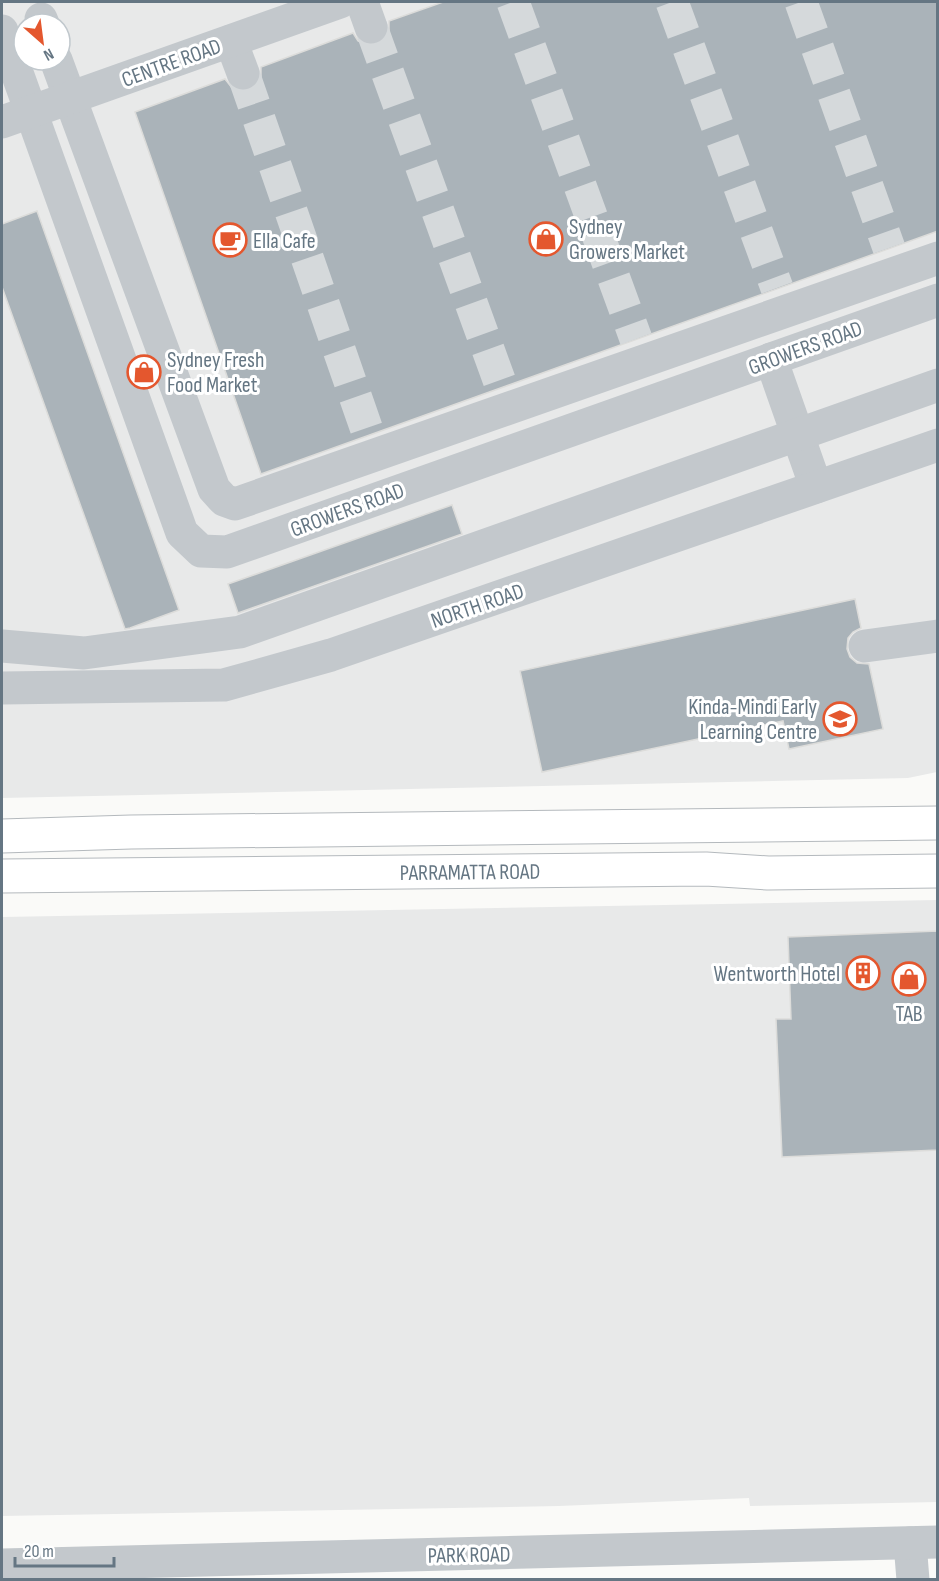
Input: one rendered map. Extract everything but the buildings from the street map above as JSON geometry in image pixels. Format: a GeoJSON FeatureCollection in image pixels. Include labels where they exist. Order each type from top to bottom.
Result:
{"type":"FeatureCollection","features":[{"type":"Feature","properties":{"kind":"highway","name":"PARRAMATTA ROAD"},"geometry":{"type":"LineString","coordinates":[[2,836],[131,832],[938,823]]}},
{"type":"Feature","properties":{"kind":"highway","name":"PARRAMATTA ROAD"},"geometry":{"type":"LineString","coordinates":[[2,876],[694,869],[768,873],[938,871]]}},
{"type":"Feature","properties":{"kind":"street","name":"CENTRE ROAD"},"geometry":{"type":"LineString","coordinates":[[16,117],[231,40],[268,14],[340,2]]}},
{"type":"Feature","properties":{"kind":"street","name":"GROWERS ROAD"},"geometry":{"type":"LineString","coordinates":[[2,30],[16,117],[182,533],[201,551],[227,552],[924,305]]}},
{"type":"Feature","properties":{"kind":"street"},"geometry":{"type":"LineString","coordinates":[[231,40],[243,73]]}},
{"type":"Feature","properties":{"kind":"street"},"geometry":{"type":"LineString","coordinates":[[60,72],[70,98]]}},
{"type":"Feature","properties":{"kind":"street","name":"GROWERS ROAD"},"geometry":{"type":"LineString","coordinates":[[70,98],[214,489],[224,500],[236,504],[372,446],[893,260],[938,258]]}},
{"type":"Feature","properties":{"kind":"street"},"geometry":{"type":"LineString","coordinates":[[893,260],[924,305]]}},
{"type":"Feature","properties":{"kind":"street"},"geometry":{"type":"LineString","coordinates":[[782,300],[786,354],[797,433],[816,487]]}},
{"type":"Feature","properties":{"kind":"street"},"geometry":{"type":"LineString","coordinates":[[640,350],[658,399]]}},
{"type":"Feature","properties":{"kind":"street"},"geometry":{"type":"LineString","coordinates":[[2,646],[84,653],[240,632],[938,384]]}},
{"type":"Feature","properties":{"kind":"street"},"geometry":{"type":"LineString","coordinates":[[505,398],[523,447]]}},
{"type":"Feature","properties":{"kind":"street","name":"NORTH ROAD"},"geometry":{"type":"LineString","coordinates":[[2,688],[224,685],[331,655],[938,444]]}},
{"type":"Feature","properties":{"kind":"street"},"geometry":{"type":"LineString","coordinates":[[372,446],[389,494]]}},
{"type":"Feature","properties":{"kind":"street"},"geometry":{"type":"LineString","coordinates":[[865,646],[938,636]]}},
{"type":"Feature","properties":{"kind":"street"},"geometry":{"type":"LineString","coordinates":[[913,1580],[924,1543]]}},
{"type":"Feature","properties":{"kind":"street","name":"PARK ROAD"},"geometry":{"type":"LineString","coordinates":[[2,1565],[924,1543]]}},
{"type":"Feature","properties":{"kind":"shaded area"},"geometry":{"type":"Polygon","coordinates":[[[2,2],[937,2],[937,772],[908,778],[2,798],[2,2]]]}},
{"type":"Feature","properties":{"kind":"shaded area"},"geometry":{"type":"Polygon","coordinates":[[[937,900],[937,1502],[750,1506],[749,1498],[559,1506],[2,1516],[2,917],[937,900]]]}},
{"type":"Feature","properties":{"kind":"tunnel"},"geometry":{"type":"LineString","coordinates":[[513,2],[636,339]]}},
{"type":"Feature","properties":{"kind":"tunnel"},"geometry":{"type":"LineString","coordinates":[[672,2],[777,288]]}},
{"type":"Feature","properties":{"kind":"tunnel"},"geometry":{"type":"LineString","coordinates":[[801,2],[889,248]]}},
{"type":"Feature","properties":{"kind":"tunnel"},"geometry":{"type":"LineString","coordinates":[[371,27],[502,388]]}},
{"type":"Feature","properties":{"kind":"tunnel"},"geometry":{"type":"LineString","coordinates":[[243,73],[369,436]]}},
{"type":"Feature","properties":{"kind":"place","name":"Sydney Growers Market"},"geometry":{"type":"Point","coordinates":[546,239]}},
{"type":"Feature","properties":{"kind":"place","name":"Ella Cafe"},"geometry":{"type":"Point","coordinates":[230,240]}},
{"type":"Feature","properties":{"kind":"place","name":"Sydney Fresh Food Market"},"geometry":{"type":"Point","coordinates":[144,372]}},
{"type":"Feature","properties":{"kind":"place","name":"Kinda-Mindi Early Learning Centre"},"geometry":{"type":"Point","coordinates":[840,719]}},
{"type":"Feature","properties":{"kind":"place","name":"Wentworth Hotel"},"geometry":{"type":"Point","coordinates":[863,973]}},
{"type":"Feature","properties":{"kind":"place","name":"TAB"},"geometry":{"type":"Point","coordinates":[909,979]}}]}
